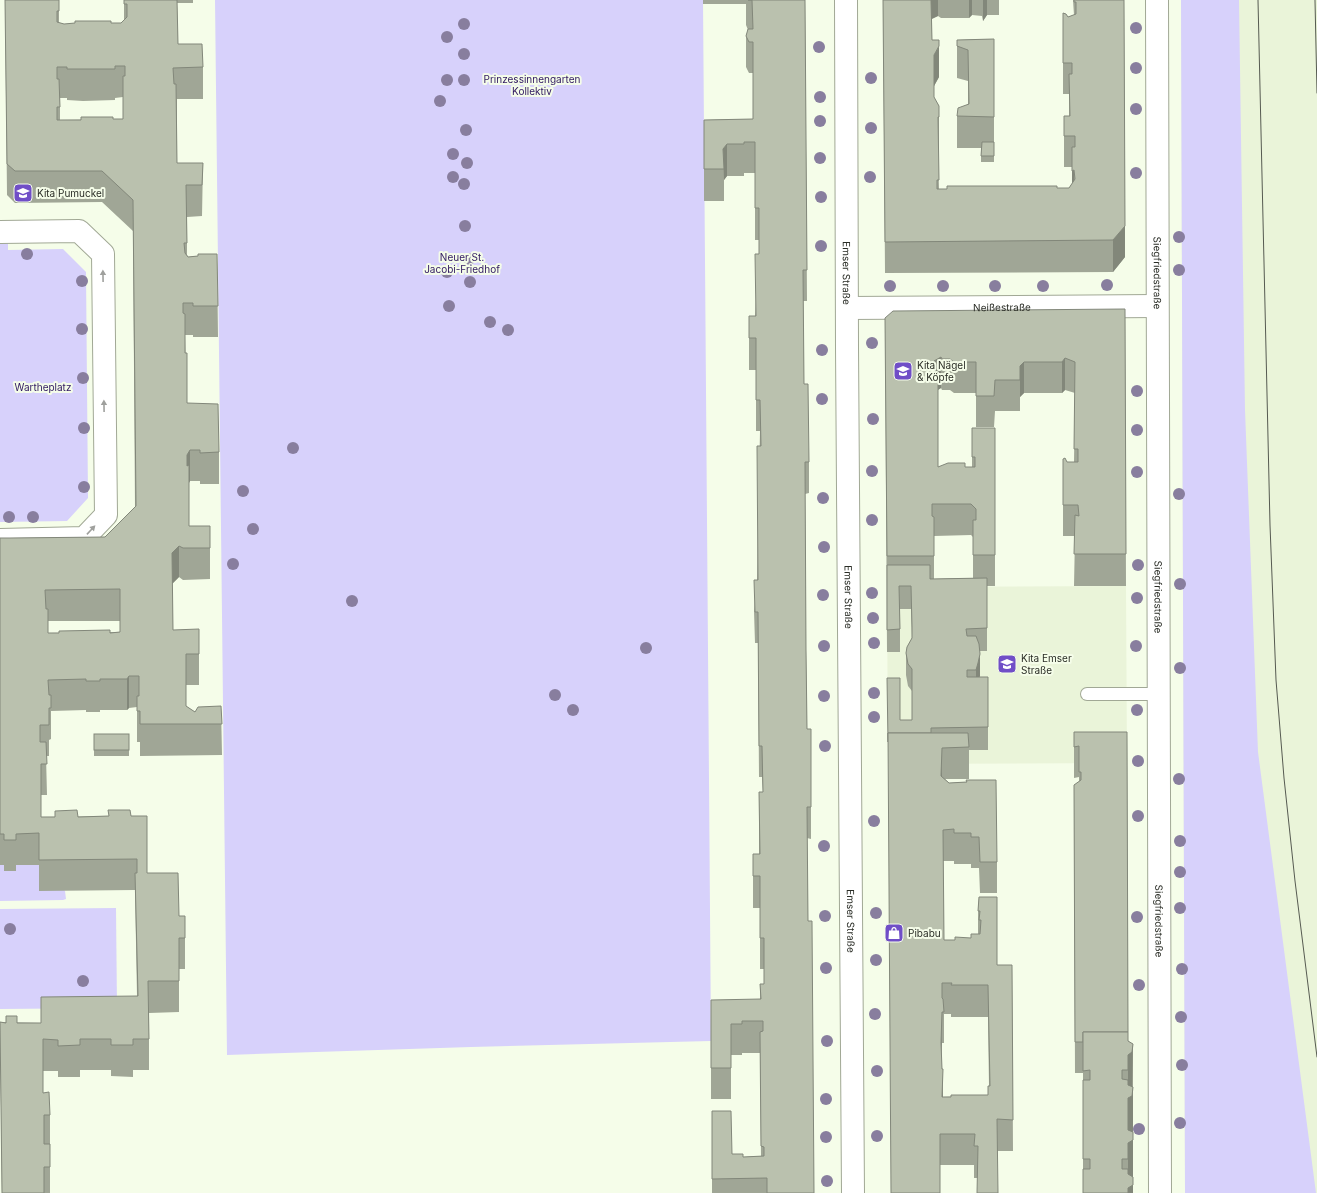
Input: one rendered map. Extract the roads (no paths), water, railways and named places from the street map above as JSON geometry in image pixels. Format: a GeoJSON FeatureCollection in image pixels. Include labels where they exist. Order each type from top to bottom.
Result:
{"type":"FeatureCollection","features":[{"type":"Feature","properties":{"kind":"street","name":"Emser Straße"},"geometry":{"type":"LineString","coordinates":[[846,0],[846,308],[853,1193]]}},
{"type":"Feature","properties":{"kind":"street","name":"Siegfriedstraße"},"geometry":{"type":"LineString","coordinates":[[1157,0],[1160,1193]]}},
{"type":"Feature","properties":{"kind":"street"},"geometry":{"type":"LineString","coordinates":[[0,232],[79,231],[103,254],[106,515],[84,538],[0,540]]}},
{"type":"Feature","properties":{"kind":"street","name":"Neißestraße"},"geometry":{"type":"LineString","coordinates":[[846,308],[1157,306]]}},
{"type":"Feature","properties":{"kind":"lane"},"geometry":{"type":"LineString","coordinates":[[1087,694],[1158,694]]}},
{"type":"Feature","properties":{"kind":"tram line"},"geometry":{"type":"LineString","coordinates":[[1258,0],[1270,525],[1276,680],[1284,778],[1295,881],[1317,1057]]}},
{"type":"Feature","properties":{"kind":"tram line"},"geometry":{"type":"LineString","coordinates":[[1315,0],[1317,93]]}},
{"type":"Feature","properties":{"kind":"place","name":"Kita Pumuckel"},"geometry":{"type":"Point","coordinates":[23,193]}},
{"type":"Feature","properties":{"kind":"place","name":"Kita Nägel & Köpfe"},"geometry":{"type":"Point","coordinates":[903,371]}},
{"type":"Feature","properties":{"kind":"place","name":"Kita Emser Straße"},"geometry":{"type":"Point","coordinates":[1007,664]}},
{"type":"Feature","properties":{"kind":"place","name":"Pibabu"},"geometry":{"type":"Point","coordinates":[894,933]}},
{"type":"Feature","properties":{"kind":"park label","name":"Prinzessinnengarten Kollektiv"},"geometry":{"type":"Point","coordinates":[532,84]}},
{"type":"Feature","properties":{"kind":"park label","name":"Neuer St. Jacobi-Friedhof"},"geometry":{"type":"Point","coordinates":[462,262]}},
{"type":"Feature","properties":{"kind":"park label","name":"Wartheplatz"},"geometry":{"type":"Point","coordinates":[43,387]}}]}
